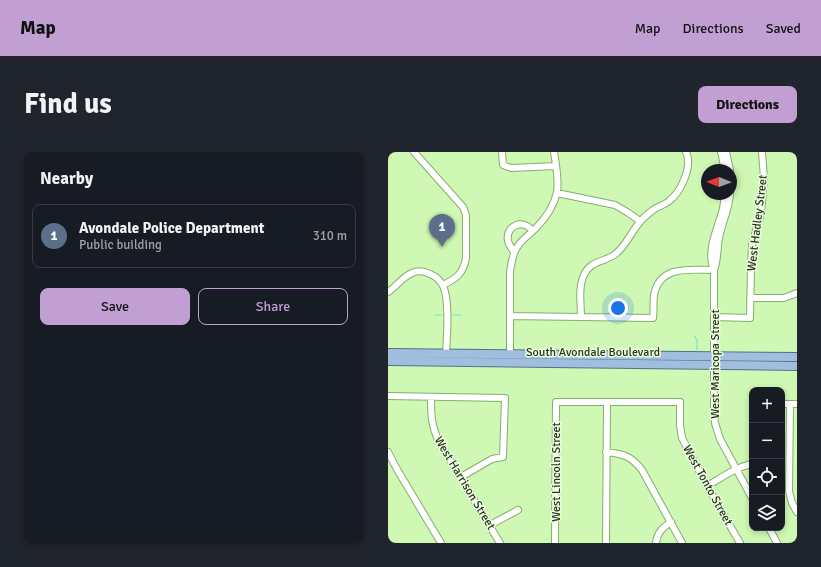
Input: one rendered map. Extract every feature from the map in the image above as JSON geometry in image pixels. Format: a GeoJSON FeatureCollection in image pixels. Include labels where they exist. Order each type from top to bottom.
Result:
{"type":"FeatureCollection","features":[{"type":"Feature","properties":{"kind":"main road","name":"South Avondale Boulevard"},"geometry":{"type":"LineString","coordinates":[[388,353],[510,354],[714,360],[797,366]]}},
{"type":"Feature","properties":{"kind":"main road"},"geometry":{"type":"LineString","coordinates":[[446,353],[446,362]]}},
{"type":"Feature","properties":{"kind":"main road","name":"South Avondale Boulevard"},"geometry":{"type":"LineString","coordinates":[[388,362],[714,360],[797,357]]}},
{"type":"Feature","properties":{"kind":"street"},"geometry":{"type":"LineString","coordinates":[[414,152],[463,207],[466,215],[466,258],[463,270],[455,279],[443,285]]}},
{"type":"Feature","properties":{"kind":"street"},"geometry":{"type":"LineString","coordinates":[[502,152],[503,165],[511,168],[556,166]]}},
{"type":"Feature","properties":{"kind":"street"},"geometry":{"type":"LineString","coordinates":[[510,354],[510,272],[514,252],[523,240],[549,214],[553,204],[557,193],[558,183],[554,152]]}},
{"type":"Feature","properties":{"kind":"street"},"geometry":{"type":"LineString","coordinates":[[581,317],[581,283],[584,274],[596,262],[614,255],[640,222],[653,210],[669,201],[679,190],[688,170],[688,156],[686,152]]}},
{"type":"Feature","properties":{"kind":"street"},"geometry":{"type":"LineString","coordinates":[[721,152],[724,164]]}},
{"type":"Feature","properties":{"kind":"street"},"geometry":{"type":"LineString","coordinates":[[726,152],[729,164]]}},
{"type":"Feature","properties":{"kind":"street","name":"West Hadley Street"},"geometry":{"type":"LineString","coordinates":[[714,317],[750,318],[752,245],[760,213],[764,178],[762,152]]}},
{"type":"Feature","properties":{"kind":"street"},"geometry":{"type":"LineString","coordinates":[[557,193],[615,205],[640,222]]}},
{"type":"Feature","properties":{"kind":"street","name":"West Maricopa Street"},"geometry":{"type":"LineString","coordinates":[[724,200],[722,213],[713,241],[714,423],[720,440],[750,495]]}},
{"type":"Feature","properties":{"kind":"street","name":"West Maricopa Street"},"geometry":{"type":"LineString","coordinates":[[714,270],[729,200]]}},
{"type":"Feature","properties":{"kind":"street"},"geometry":{"type":"LineString","coordinates":[[514,252],[508,240],[508,235],[512,227],[516,225],[524,225],[533,231]]}},
{"type":"Feature","properties":{"kind":"street"},"geometry":{"type":"LineString","coordinates":[[510,316],[653,318],[654,295],[660,280],[669,273],[682,269],[714,270]]}},
{"type":"Feature","properties":{"kind":"street"},"geometry":{"type":"LineString","coordinates":[[388,292],[405,277],[416,271],[424,272],[437,278],[443,285],[446,294],[446,353]]}},
{"type":"Feature","properties":{"kind":"street"},"geometry":{"type":"LineString","coordinates":[[750,298],[784,298],[797,293]]}},
{"type":"Feature","properties":{"kind":"street"},"geometry":{"type":"LineString","coordinates":[[388,396],[505,398],[503,457],[492,459],[461,477]]}},
{"type":"Feature","properties":{"kind":"street","name":"West Harrison Street"},"geometry":{"type":"LineString","coordinates":[[431,397],[431,420],[438,440],[500,543]]}},
{"type":"Feature","properties":{"kind":"street","name":"West Lincoln Street"},"geometry":{"type":"LineString","coordinates":[[555,543],[556,402],[607,402]]}},
{"type":"Feature","properties":{"kind":"street"},"geometry":{"type":"LineString","coordinates":[[606,543],[607,402]]}},
{"type":"Feature","properties":{"kind":"street","name":"West Tonto Street"},"geometry":{"type":"LineString","coordinates":[[607,402],[680,402],[680,425],[682,438],[707,486],[740,543]]}},
{"type":"Feature","properties":{"kind":"street"},"geometry":{"type":"LineString","coordinates":[[785,404],[797,404]]}},
{"type":"Feature","properties":{"kind":"street"},"geometry":{"type":"LineString","coordinates":[[790,404],[785,462],[789,491],[792,503],[797,512]]}},
{"type":"Feature","properties":{"kind":"street"},"geometry":{"type":"LineString","coordinates":[[388,452],[441,543]]}},
{"type":"Feature","properties":{"kind":"street"},"geometry":{"type":"LineString","coordinates":[[606,452],[620,453],[630,458],[642,470],[682,543]]}},
{"type":"Feature","properties":{"kind":"street"},"geometry":{"type":"LineString","coordinates":[[707,486],[736,469],[749,464]]}},
{"type":"Feature","properties":{"kind":"street"},"geometry":{"type":"LineString","coordinates":[[490,525],[518,510]]}},
{"type":"Feature","properties":{"kind":"street"},"geometry":{"type":"LineString","coordinates":[[656,543],[662,527],[670,522]]}},
{"type":"Feature","properties":{"kind":"street"},"geometry":{"type":"LineString","coordinates":[[771,531],[777,543]]}},
{"type":"Feature","properties":{"kind":"waterway"},"geometry":{"type":"LineString","coordinates":[[435,315],[441,315]]}},
{"type":"Feature","properties":{"kind":"waterway"},"geometry":{"type":"LineString","coordinates":[[453,315],[461,315]]}},
{"type":"Feature","properties":{"kind":"waterway"},"geometry":{"type":"LineString","coordinates":[[695,336],[697,341],[697,350]]}},
{"type":"Feature","properties":{"kind":"place","name":"Avondale Police Department"},"geometry":{"type":"Point","coordinates":[442,247]}}]}
